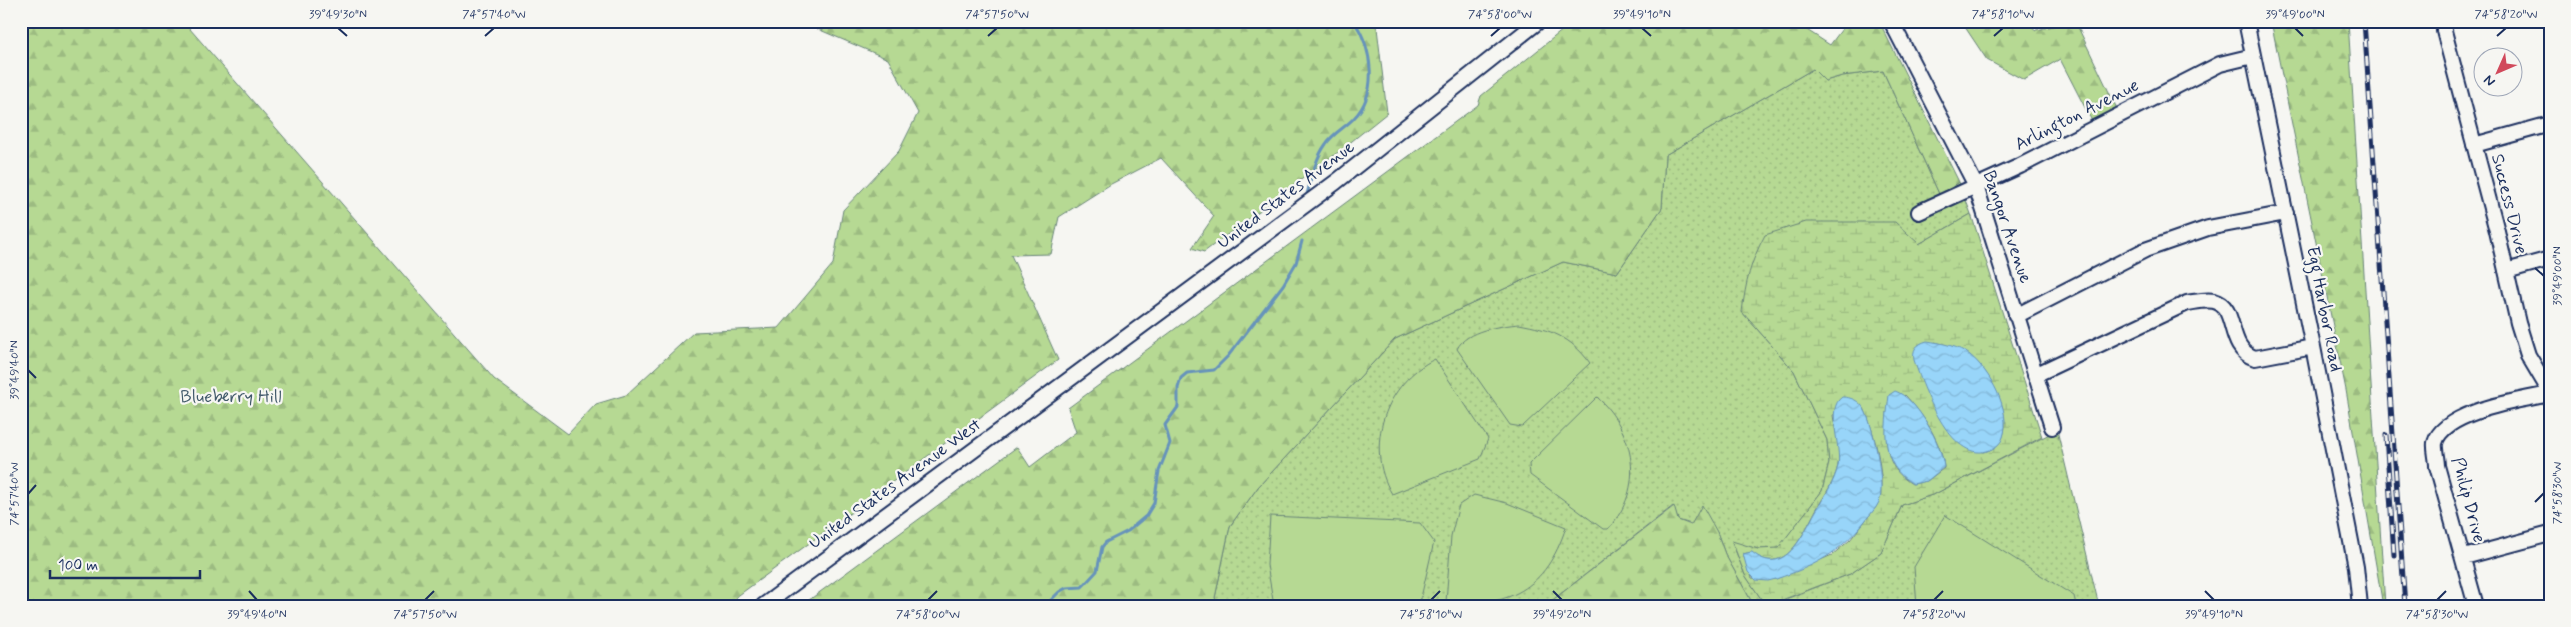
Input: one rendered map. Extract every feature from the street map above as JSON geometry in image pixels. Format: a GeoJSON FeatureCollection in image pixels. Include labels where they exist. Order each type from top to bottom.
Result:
{"type":"FeatureCollection","features":[{"type":"Feature","properties":{"kind":"street","name":"United States Avenue"},"geometry":{"type":"LineString","coordinates":[[1051,393],[1336,182],[1539,21]]}},
{"type":"Feature","properties":{"kind":"street","name":"Bangor Avenue"},"geometry":{"type":"LineString","coordinates":[[1891,21],[1976,186],[2034,375],[2052,427]]}},
{"type":"Feature","properties":{"kind":"street","name":"Egg Harbor Road"},"geometry":{"type":"LineString","coordinates":[[2246,21],[2356,567],[2360,606]]}},
{"type":"Feature","properties":{"kind":"street","name":"Success Drive"},"geometry":{"type":"LineString","coordinates":[[2444,21],[2444,30],[2528,355],[2550,393]]}},
{"type":"Feature","properties":{"kind":"street","name":"Arlington Avenue"},"geometry":{"type":"LineString","coordinates":[[1919,212],[1976,186],[2220,64],[2253,56]]}},
{"type":"Feature","properties":{"kind":"street"},"geometry":{"type":"LineString","coordinates":[[2474,144],[2550,124]]}},
{"type":"Feature","properties":{"kind":"street"},"geometry":{"type":"LineString","coordinates":[[2016,316],[2145,250],[2208,228],[2286,213]]}},
{"type":"Feature","properties":{"kind":"street"},"geometry":{"type":"LineString","coordinates":[[2506,271],[2550,259]]}},
{"type":"Feature","properties":{"kind":"street"},"geometry":{"type":"LineString","coordinates":[[2034,375],[2187,303],[2212,300],[2220,303],[2227,310],[2237,346],[2246,356],[2254,358],[2313,347]]}},
{"type":"Feature","properties":{"kind":"street","name":"United States Avenue West"},"geometry":{"type":"LineString","coordinates":[[763,606],[1051,393]]}},
{"type":"Feature","properties":{"kind":"street","name":"Philip Drive"},"geometry":{"type":"LineString","coordinates":[[2476,606],[2464,557],[2437,466],[2435,444],[2439,435],[2453,422],[2478,411],[2550,393]]}},
{"type":"Feature","properties":{"kind":"street"},"geometry":{"type":"LineString","coordinates":[[2464,557],[2550,534]]}},
{"type":"Feature","properties":{"kind":"green space","name":"Blueberry Hill"},"geometry":{"type":"Polygon","coordinates":[[[21,21],[183,21],[494,379],[568,434],[596,404],[626,395],[694,332],[779,328],[833,264],[843,210],[899,151],[918,113],[888,59],[799,21],[1370,21],[1377,28],[1387,113],[1337,153],[1204,252],[1192,248],[1214,216],[1161,158],[1111,184],[1059,217],[1051,254],[1011,255],[1058,360],[724,606],[21,606],[21,21]]]}},
{"type":"Feature","properties":{"kind":"green space"},"geometry":{"type":"Polygon","coordinates":[[[1574,21],[1793,21],[1830,45],[1848,21],[1879,21],[1959,182],[1940,196],[1883,71],[1842,76],[1825,81],[1813,69],[1665,155],[1662,208],[1617,273],[1563,262],[1395,339],[1258,487],[1230,526],[1215,598],[1220,606],[801,606],[1017,447],[1030,467],[1076,432],[1068,408],[1478,105],[1481,96],[1574,21]]]}},
{"type":"Feature","properties":{"kind":"green space"},"geometry":{"type":"Polygon","coordinates":[[[1961,21],[2024,21],[2036,30],[2075,21],[2120,115],[2095,127],[2060,59],[2024,80],[1987,60],[1961,21]]]}},
{"type":"Feature","properties":{"kind":"green space"},"geometry":{"type":"Polygon","coordinates":[[[2271,21],[2348,21],[2385,606],[2383,606],[2346,390],[2271,21]]]}},
{"type":"Feature","properties":{"kind":"green space"},"geometry":{"type":"Polygon","coordinates":[[[1813,69],[1825,81],[1842,76],[1883,71],[1940,196],[1959,182],[1971,214],[1919,244],[1742,312],[1794,371],[1827,440],[1829,463],[1822,491],[1778,549],[1758,549],[1732,542],[1745,575],[1766,606],[1754,606],[1725,554],[1717,532],[1678,520],[1673,506],[1545,606],[1220,606],[1215,598],[1230,526],[1258,487],[1395,339],[1563,262],[1617,273],[1662,208],[1665,155],[1813,69]]]}},
{"type":"Feature","properties":{"kind":"green space"},"geometry":{"type":"Polygon","coordinates":[[[1971,214],[2042,437],[1935,494],[1902,505],[1881,553],[1850,574],[1766,606],[1745,575],[1732,541],[1758,549],[1778,548],[1822,491],[1829,463],[1827,440],[1794,371],[1742,312],[1752,263],[1765,235],[1806,222],[1895,222],[1919,244],[1971,214]],[[1935,342],[1916,366],[1946,429],[1983,452],[1996,446],[2003,437],[2005,425],[2003,411],[1999,397],[1985,371],[1973,358],[1963,351],[1935,342]],[[1905,395],[1887,412],[1886,433],[1888,453],[1896,469],[1903,477],[1912,484],[1927,481],[1944,468],[1939,448],[1930,428],[1905,395]],[[1864,408],[1833,415],[1839,458],[1837,471],[1832,483],[1799,541],[1783,557],[1774,560],[1763,559],[1751,552],[1743,554],[1752,578],[1776,579],[1832,555],[1850,540],[1876,507],[1880,497],[1881,472],[1876,444],[1864,408]]]}},
{"type":"Feature","properties":{"kind":"green space"},"geometry":{"type":"Polygon","coordinates":[[[1519,324],[1550,332],[1567,340],[1590,363],[1522,427],[1510,425],[1457,349],[1468,337],[1476,333],[1519,324]]]}},
{"type":"Feature","properties":{"kind":"green space"},"geometry":{"type":"Polygon","coordinates":[[[1435,359],[1488,439],[1480,459],[1392,494],[1384,475],[1380,456],[1380,436],[1384,417],[1392,399],[1404,383],[1418,369],[1435,359]]]}},
{"type":"Feature","properties":{"kind":"green space"},"geometry":{"type":"Polygon","coordinates":[[[1597,397],[1610,411],[1620,427],[1627,443],[1631,461],[1628,496],[1620,513],[1608,529],[1603,529],[1530,475],[1529,464],[1597,397]]]}},
{"type":"Feature","properties":{"kind":"green space"},"geometry":{"type":"Polygon","coordinates":[[[2057,430],[2099,606],[1768,606],[1850,574],[1881,553],[1902,505],[1935,494],[2057,430]]]}},
{"type":"Feature","properties":{"kind":"green space"},"geometry":{"type":"Polygon","coordinates":[[[1474,495],[1507,503],[1566,527],[1558,548],[1548,566],[1536,580],[1522,590],[1506,598],[1488,602],[1446,602],[1451,536],[1459,505],[1474,495]]]}},
{"type":"Feature","properties":{"kind":"green space"},"geometry":{"type":"Polygon","coordinates":[[[1702,505],[1717,532],[1725,554],[1754,606],[1545,606],[1674,506],[1678,520],[1691,525],[1702,505]]]}},
{"type":"Feature","properties":{"kind":"green space"},"geometry":{"type":"Polygon","coordinates":[[[1945,515],[2074,596],[2076,605],[1917,606],[1914,567],[1945,515]]]}},
{"type":"Feature","properties":{"kind":"green space"},"geometry":{"type":"Polygon","coordinates":[[[1270,516],[1420,523],[1434,542],[1419,606],[1274,606],[1267,565],[1270,516]]]}},
{"type":"Feature","properties":{"kind":"water"},"geometry":{"type":"Polygon","coordinates":[[[1927,341],[1950,345],[1966,352],[1978,362],[1992,381],[2002,404],[2005,427],[2002,440],[1995,448],[1987,451],[1974,451],[1961,445],[1940,420],[1931,404],[1914,360],[1916,348],[1927,341]]]}},
{"type":"Feature","properties":{"kind":"water"},"geometry":{"type":"Polygon","coordinates":[[[1895,391],[1903,395],[1920,412],[1939,447],[1944,467],[1927,481],[1913,484],[1902,476],[1889,456],[1886,420],[1889,395],[1895,391]]]}},
{"type":"Feature","properties":{"kind":"water"},"geometry":{"type":"Polygon","coordinates":[[[1842,397],[1858,402],[1868,416],[1880,470],[1881,494],[1879,502],[1855,532],[1826,557],[1803,569],[1776,579],[1768,581],[1756,580],[1748,572],[1743,554],[1752,552],[1764,559],[1774,560],[1783,557],[1792,550],[1805,531],[1831,484],[1839,458],[1834,419],[1835,410],[1837,403],[1842,397]]]}},
{"type":"Feature","properties":{"kind":"waterway"},"geometry":{"type":"LineString","coordinates":[[1306,198],[1322,150],[1329,140],[1354,118],[1367,96],[1370,83],[1369,57],[1354,21]]}},
{"type":"Feature","properties":{"kind":"waterway"},"geometry":{"type":"LineString","coordinates":[[1045,606],[1059,592],[1066,588],[1082,587],[1097,571],[1102,547],[1106,542],[1128,531],[1146,516],[1154,503],[1159,471],[1170,443],[1165,425],[1178,407],[1178,388],[1181,378],[1187,373],[1214,370],[1228,356],[1283,285],[1296,263],[1302,241]]}},
{"type":"Feature","properties":{"kind":"railway"},"geometry":{"type":"LineString","coordinates":[[2364,21],[2405,606]]}},
{"type":"Feature","properties":{"kind":"railway"},"geometry":{"type":"LineString","coordinates":[[2386,435],[2394,555]]}}]}
